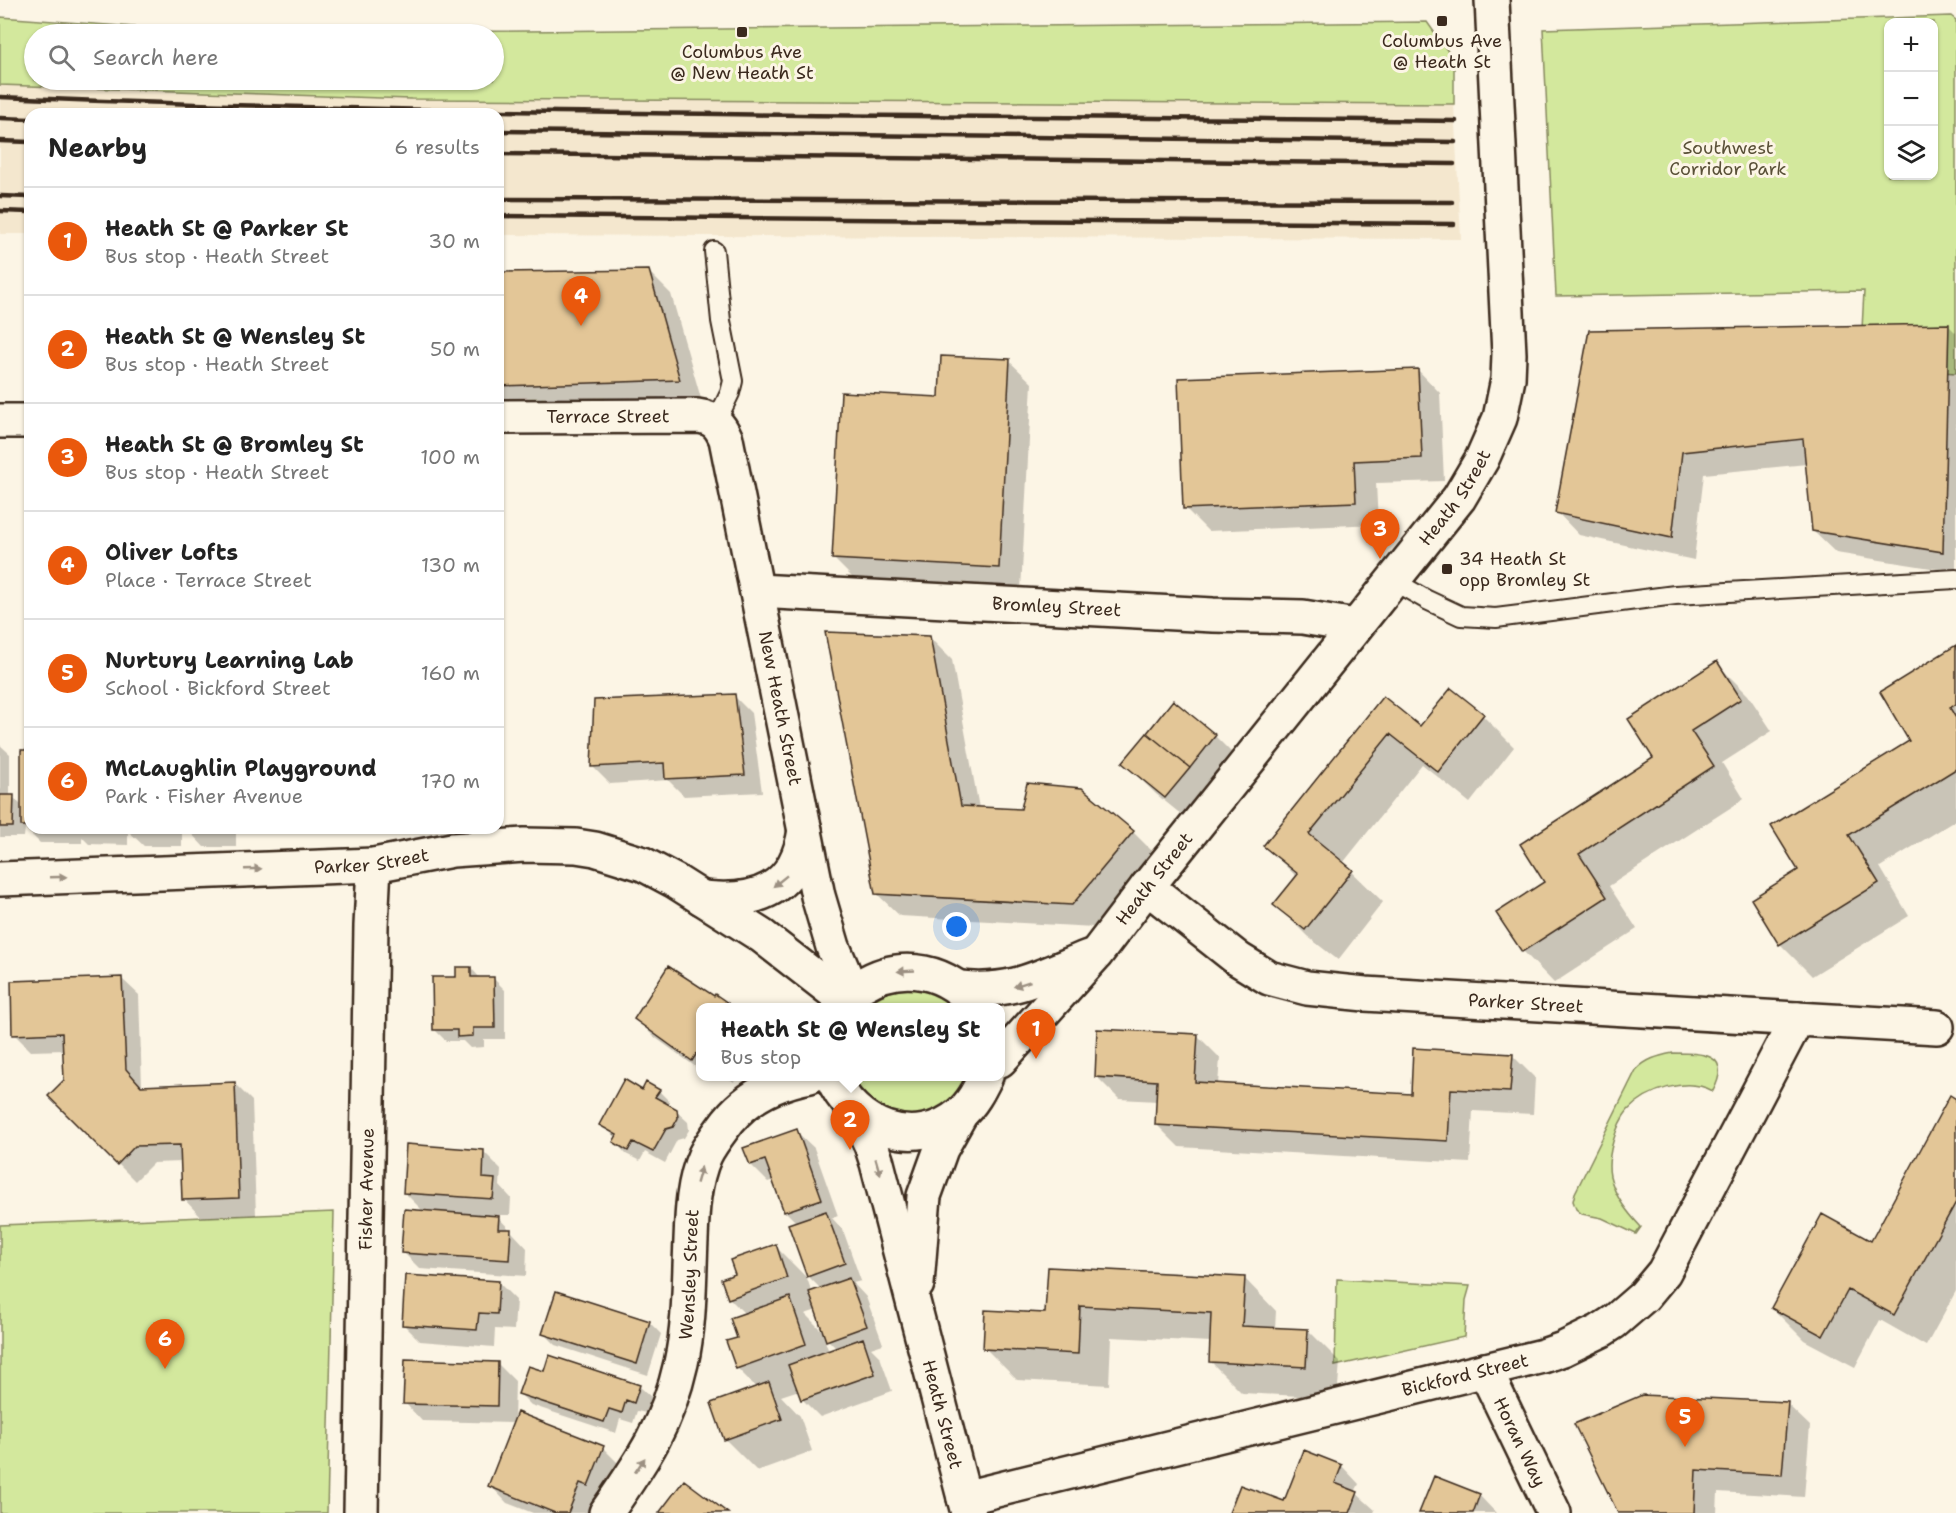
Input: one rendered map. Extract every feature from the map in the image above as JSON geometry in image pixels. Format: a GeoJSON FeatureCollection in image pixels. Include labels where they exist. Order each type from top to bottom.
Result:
{"type":"FeatureCollection","features":[{"type":"Feature","properties":{"kind":"street","name":"Heath Street"},"geometry":{"type":"LineString","coordinates":[[1005,1054],[1096,954],[1355,627],[1472,479],[1492,439],[1504,400],[1509,363],[1509,325],[1492,0]]}},
{"type":"Feature","properties":{"kind":"street","name":"Terrace Street"},"geometry":{"type":"LineString","coordinates":[[504,417],[698,416],[716,422]]}},
{"type":"Feature","properties":{"kind":"street"},"geometry":{"type":"LineString","coordinates":[[0,421],[24,421]]}},
{"type":"Feature","properties":{"kind":"street","name":"New Heath Street"},"geometry":{"type":"LineString","coordinates":[[716,422],[726,439],[818,896],[845,999]]}},
{"type":"Feature","properties":{"kind":"street","name":"Bromley Street"},"geometry":{"type":"LineString","coordinates":[[757,591],[1213,615],[1303,617],[1355,627]]}},
{"type":"Feature","properties":{"kind":"street"},"geometry":{"type":"LineString","coordinates":[[701,898],[724,901],[749,898],[779,883],[797,861],[805,830]]}},
{"type":"Feature","properties":{"kind":"street","name":"Parker Street"},"geometry":{"type":"LineString","coordinates":[[0,879],[374,865],[452,850],[524,845],[576,846],[611,853],[643,864],[675,881],[762,936],[845,999]]}},
{"type":"Feature","properties":{"kind":"street","name":"Fisher Avenue"},"geometry":{"type":"LineString","coordinates":[[361,1513],[374,865]]}},
{"type":"Feature","properties":{"kind":"street","name":"Parker Street"},"geometry":{"type":"LineString","coordinates":[[1147,887],[1253,969],[1269,978],[1297,986],[1365,994],[1937,1027]]}},
{"type":"Feature","properties":{"kind":"street","name":"Heath Street"},"geometry":{"type":"LineString","coordinates":[[968,998],[991,990],[1027,983],[1096,954]]}},
{"type":"Feature","properties":{"kind":"street"},"geometry":{"type":"LineString","coordinates":[[845,999],[871,980],[894,972],[917,970],[940,976],[968,998]]}},
{"type":"Feature","properties":{"kind":"street","name":"Bickford Street"},"geometry":{"type":"LineString","coordinates":[[966,1506],[1563,1349],[1600,1331],[1630,1309],[1654,1285],[1671,1259],[1797,1019]]}},
{"type":"Feature","properties":{"kind":"street","name":"Wensley Street"},"geometry":{"type":"LineString","coordinates":[[606,1513],[656,1438],[666,1416],[676,1381],[687,1330],[694,1198],[705,1156],[716,1136],[744,1104],[778,1084],[792,1081]]}},
{"type":"Feature","properties":{"kind":"street"},"geometry":{"type":"LineString","coordinates":[[834,1081],[843,1099],[856,1113],[872,1124],[893,1131],[916,1132],[938,1127],[960,1115]]}},
{"type":"Feature","properties":{"kind":"street","name":"Heath Street"},"geometry":{"type":"LineString","coordinates":[[916,1316],[917,1268],[924,1197],[941,1149],[960,1115],[976,1097],[984,1081]]}},
{"type":"Feature","properties":{"kind":"street","name":"Heath Street"},"geometry":{"type":"LineString","coordinates":[[856,1113],[877,1163],[966,1506]]}},
{"type":"Feature","properties":{"kind":"street","name":"Horan Way"},"geometry":{"type":"LineString","coordinates":[[1485,1370],[1554,1513]]}},
{"type":"Feature","properties":{"kind":"lane"},"geometry":{"type":"LineString","coordinates":[[714,251],[721,321],[733,381],[730,393],[716,422]]}},
{"type":"Feature","properties":{"kind":"lane"},"geometry":{"type":"LineString","coordinates":[[1392,580],[1461,616],[1496,618],[1676,595],[1956,579]]}},
{"type":"Feature","properties":{"kind":"shaded area"},"geometry":{"type":"Polygon","coordinates":[[[0,85],[24,86],[24,90],[147,90],[411,99],[1454,104],[1461,239],[504,235],[504,108],[24,108],[24,234],[0,234],[0,85]]]}},
{"type":"Feature","properties":{"kind":"green space","name":"Southwest Corridor Park"},"geometry":{"type":"Polygon","coordinates":[[[1951,16],[1956,20],[1956,373],[1860,367],[1864,291],[1556,296],[1543,29],[1884,18],[1884,180],[1938,180],[1938,18],[1888,18],[1951,16]]]}},
{"type":"Feature","properties":{"kind":"green space"},"geometry":{"type":"Polygon","coordinates":[[[0,17],[94,24],[24,24],[24,86],[0,85],[0,17]]]}},
{"type":"Feature","properties":{"kind":"green space"},"geometry":{"type":"Polygon","coordinates":[[[1427,22],[1454,60],[1454,104],[411,99],[147,90],[504,90],[504,31],[1427,22]]]}},
{"type":"Feature","properties":{"kind":"green space"},"geometry":{"type":"Polygon","coordinates":[[[916,987],[938,993],[952,1003],[871,1003],[888,993],[916,987]]]}},
{"type":"Feature","properties":{"kind":"green space"},"geometry":{"type":"Polygon","coordinates":[[[1673,1053],[1704,1055],[1711,1058],[1717,1062],[1718,1078],[1713,1091],[1692,1085],[1680,1085],[1657,1091],[1636,1103],[1624,1116],[1613,1142],[1609,1160],[1610,1176],[1622,1204],[1641,1227],[1636,1234],[1602,1218],[1582,1214],[1576,1209],[1573,1201],[1575,1193],[1636,1070],[1653,1058],[1673,1053]]]}},
{"type":"Feature","properties":{"kind":"green space"},"geometry":{"type":"Polygon","coordinates":[[[851,1081],[973,1081],[971,1087],[917,1122],[875,1112],[851,1081]]]}},
{"type":"Feature","properties":{"kind":"green space"},"geometry":{"type":"Polygon","coordinates":[[[334,1212],[327,1513],[0,1513],[0,1225],[334,1212]]]}},
{"type":"Feature","properties":{"kind":"green space"},"geometry":{"type":"Polygon","coordinates":[[[1337,1279],[1470,1286],[1466,1300],[1464,1337],[1335,1366],[1337,1279]]]}},
{"type":"Feature","properties":{"kind":"building"},"geometry":{"type":"Polygon","coordinates":[[[649,270],[680,380],[504,386],[504,272],[649,270]]]}},
{"type":"Feature","properties":{"kind":"building"},"geometry":{"type":"Polygon","coordinates":[[[1949,324],[1943,552],[1812,531],[1803,439],[1682,452],[1672,538],[1555,513],[1589,330],[1949,324]]]}},
{"type":"Feature","properties":{"kind":"building"},"geometry":{"type":"Polygon","coordinates":[[[941,356],[1010,359],[999,568],[832,559],[841,392],[939,397],[941,356]]]}},
{"type":"Feature","properties":{"kind":"building"},"geometry":{"type":"Polygon","coordinates":[[[1418,369],[1422,458],[1354,461],[1356,502],[1183,509],[1178,378],[1418,369]]]}},
{"type":"Feature","properties":{"kind":"building"},"geometry":{"type":"Polygon","coordinates":[[[825,632],[930,636],[961,806],[1021,809],[1027,783],[1082,788],[1134,831],[1072,905],[875,894],[825,632]]]}},
{"type":"Feature","properties":{"kind":"building"},"geometry":{"type":"Polygon","coordinates":[[[1956,645],[1956,704],[1950,708],[1956,718],[1956,769],[1849,835],[1879,883],[1779,945],[1751,899],[1798,870],[1771,826],[1909,741],[1880,692],[1956,645]]]}},
{"type":"Feature","properties":{"kind":"building"},"geometry":{"type":"Polygon","coordinates":[[[1717,661],[1741,699],[1691,731],[1714,766],[1579,854],[1607,897],[1522,952],[1496,913],[1544,882],[1520,844],[1653,758],[1628,719],[1717,661]]]}},
{"type":"Feature","properties":{"kind":"building"},"geometry":{"type":"Polygon","coordinates":[[[1451,688],[1484,714],[1438,772],[1390,734],[1309,834],[1353,870],[1305,930],[1273,905],[1298,874],[1263,846],[1383,696],[1420,726],[1451,688]]]}},
{"type":"Feature","properties":{"kind":"building"},"geometry":{"type":"Polygon","coordinates":[[[735,694],[745,775],[665,779],[664,763],[591,767],[594,700],[735,694]]]}},
{"type":"Feature","properties":{"kind":"building"},"geometry":{"type":"Polygon","coordinates":[[[1173,700],[1216,735],[1190,768],[1147,733],[1173,700]]]}},
{"type":"Feature","properties":{"kind":"building"},"geometry":{"type":"Polygon","coordinates":[[[1147,733],[1190,768],[1165,798],[1122,763],[1147,733]]]}},
{"type":"Feature","properties":{"kind":"building"},"geometry":{"type":"Polygon","coordinates":[[[21,750],[24,750],[24,826],[21,826],[21,750]]]}},
{"type":"Feature","properties":{"kind":"building"},"geometry":{"type":"Polygon","coordinates":[[[0,795],[14,795],[13,827],[0,827],[0,795]]]}},
{"type":"Feature","properties":{"kind":"building"},"geometry":{"type":"Polygon","coordinates":[[[668,966],[728,1003],[696,1003],[696,1055],[692,1061],[634,1019],[668,966]]]}},
{"type":"Feature","properties":{"kind":"building"},"geometry":{"type":"Polygon","coordinates":[[[456,967],[471,967],[471,977],[494,977],[495,1028],[473,1028],[473,1036],[457,1037],[457,1030],[433,1030],[432,977],[456,977],[456,967]]]}},
{"type":"Feature","properties":{"kind":"building"},"geometry":{"type":"Polygon","coordinates":[[[122,977],[126,1069],[141,1086],[235,1082],[239,1198],[182,1200],[180,1145],[135,1146],[117,1165],[48,1096],[64,1080],[62,1033],[12,1035],[11,981],[122,977]]]}},
{"type":"Feature","properties":{"kind":"building"},"geometry":{"type":"Polygon","coordinates":[[[1097,1029],[1198,1034],[1195,1082],[1411,1094],[1413,1048],[1513,1054],[1510,1092],[1451,1089],[1448,1141],[1155,1125],[1157,1081],[1095,1077],[1097,1029]]]}},
{"type":"Feature","properties":{"kind":"building"},"geometry":{"type":"Polygon","coordinates":[[[624,1079],[642,1090],[646,1082],[660,1090],[655,1097],[677,1109],[678,1118],[673,1127],[666,1129],[653,1152],[633,1142],[628,1151],[613,1142],[617,1135],[599,1125],[624,1079]]]}},
{"type":"Feature","properties":{"kind":"building"},"geometry":{"type":"Polygon","coordinates":[[[1950,1095],[1956,1099],[1956,1202],[1894,1315],[1848,1290],[1823,1336],[1771,1308],[1822,1214],[1871,1241],[1950,1095]]]}},
{"type":"Feature","properties":{"kind":"building"},"geometry":{"type":"Polygon","coordinates":[[[797,1129],[822,1199],[784,1212],[765,1160],[750,1165],[743,1148],[797,1129]]]}},
{"type":"Feature","properties":{"kind":"building"},"geometry":{"type":"Polygon","coordinates":[[[406,1144],[484,1150],[483,1178],[495,1179],[493,1199],[403,1193],[406,1144]]]}},
{"type":"Feature","properties":{"kind":"building"},"geometry":{"type":"Polygon","coordinates":[[[404,1209],[499,1216],[498,1229],[511,1229],[509,1260],[401,1253],[404,1209]]]}},
{"type":"Feature","properties":{"kind":"building"},"geometry":{"type":"Polygon","coordinates":[[[826,1211],[845,1263],[807,1277],[788,1224],[826,1211]]]}},
{"type":"Feature","properties":{"kind":"building"},"geometry":{"type":"Polygon","coordinates":[[[776,1244],[787,1278],[728,1299],[721,1279],[735,1274],[730,1260],[776,1244]]]}},
{"type":"Feature","properties":{"kind":"building"},"geometry":{"type":"Polygon","coordinates":[[[1048,1267],[1245,1277],[1242,1326],[1308,1329],[1306,1367],[1209,1362],[1211,1313],[1080,1306],[1078,1354],[983,1349],[985,1310],[1045,1313],[1048,1267]]]}},
{"type":"Feature","properties":{"kind":"building"},"geometry":{"type":"Polygon","coordinates":[[[405,1275],[499,1281],[497,1314],[479,1313],[477,1330],[402,1325],[405,1275]]]}},
{"type":"Feature","properties":{"kind":"building"},"geometry":{"type":"Polygon","coordinates":[[[849,1278],[867,1326],[826,1341],[809,1292],[849,1278]]]}},
{"type":"Feature","properties":{"kind":"building"},"geometry":{"type":"Polygon","coordinates":[[[556,1291],[650,1321],[637,1364],[542,1334],[556,1291]]]}},
{"type":"Feature","properties":{"kind":"building"},"geometry":{"type":"Polygon","coordinates":[[[790,1297],[806,1344],[736,1369],[726,1341],[737,1338],[730,1318],[790,1297]]]}},
{"type":"Feature","properties":{"kind":"building"},"geometry":{"type":"Polygon","coordinates":[[[863,1338],[875,1374],[801,1400],[788,1365],[863,1338]]]}},
{"type":"Feature","properties":{"kind":"building"},"geometry":{"type":"Polygon","coordinates":[[[549,1355],[640,1385],[634,1403],[626,1400],[622,1413],[609,1409],[604,1422],[518,1394],[528,1366],[544,1371],[549,1355]]]}},
{"type":"Feature","properties":{"kind":"building"},"geometry":{"type":"Polygon","coordinates":[[[405,1359],[498,1362],[497,1406],[403,1404],[405,1359]]]}},
{"type":"Feature","properties":{"kind":"building"},"geometry":{"type":"Polygon","coordinates":[[[769,1382],[782,1419],[724,1440],[711,1403],[769,1382]]]}},
{"type":"Feature","properties":{"kind":"building"},"geometry":{"type":"Polygon","coordinates":[[[1642,1395],[1788,1402],[1782,1475],[1696,1470],[1694,1513],[1618,1513],[1574,1424],[1642,1395]]]}},
{"type":"Feature","properties":{"kind":"building"},"geometry":{"type":"Polygon","coordinates":[[[517,1412],[604,1446],[588,1486],[580,1483],[568,1513],[555,1513],[488,1486],[517,1412]]]}},
{"type":"Feature","properties":{"kind":"building"},"geometry":{"type":"Polygon","coordinates":[[[1304,1450],[1342,1465],[1335,1483],[1358,1492],[1350,1513],[1229,1513],[1240,1485],[1284,1501],[1304,1450]]]}},
{"type":"Feature","properties":{"kind":"building"},"geometry":{"type":"Polygon","coordinates":[[[1434,1476],[1480,1494],[1473,1513],[1419,1513],[1434,1476]]]}},
{"type":"Feature","properties":{"kind":"building"},"geometry":{"type":"Polygon","coordinates":[[[684,1480],[728,1513],[659,1513],[684,1480]]]}},
{"type":"Feature","properties":{"kind":"railway"},"geometry":{"type":"LineString","coordinates":[[0,97],[364,108]]}},
{"type":"Feature","properties":{"kind":"railway"},"geometry":{"type":"LineString","coordinates":[[504,111],[1456,121]]}},
{"type":"Feature","properties":{"kind":"railway"},"geometry":{"type":"LineString","coordinates":[[0,118],[24,119]]}},
{"type":"Feature","properties":{"kind":"railway"},"geometry":{"type":"LineString","coordinates":[[504,131],[1455,142]]}},
{"type":"Feature","properties":{"kind":"railway"},"geometry":{"type":"LineString","coordinates":[[0,141],[24,142]]}},
{"type":"Feature","properties":{"kind":"railway"},"geometry":{"type":"LineString","coordinates":[[504,154],[1454,164]]}},
{"type":"Feature","properties":{"kind":"railway"},"geometry":{"type":"LineString","coordinates":[[0,196],[24,197]]}},
{"type":"Feature","properties":{"kind":"railway"},"geometry":{"type":"LineString","coordinates":[[504,199],[1452,202]]}},
{"type":"Feature","properties":{"kind":"railway"},"geometry":{"type":"LineString","coordinates":[[0,211],[24,212]]}},
{"type":"Feature","properties":{"kind":"railway"},"geometry":{"type":"LineString","coordinates":[[504,216],[1454,224]]}},
{"type":"Feature","properties":{"kind":"place","name":"Columbus Ave @ Heath St"},"geometry":{"type":"Point","coordinates":[1442,21]}},
{"type":"Feature","properties":{"kind":"place","name":"Columbus Ave @ New Heath St"},"geometry":{"type":"Point","coordinates":[742,32]}},
{"type":"Feature","properties":{"kind":"place","name":"Oliver Lofts"},"geometry":{"type":"Point","coordinates":[581,326]}},
{"type":"Feature","properties":{"kind":"place","name":"Heath St @ Bromley St"},"geometry":{"type":"Point","coordinates":[1380,559]}},
{"type":"Feature","properties":{"kind":"place","name":"34 Heath St opp Bromley St"},"geometry":{"type":"Point","coordinates":[1447,569]}},
{"type":"Feature","properties":{"kind":"place","name":"Heath St @ Parker St"},"geometry":{"type":"Point","coordinates":[1036,1059]}},
{"type":"Feature","properties":{"kind":"place","name":"Heath St @ Wensley St"},"geometry":{"type":"Point","coordinates":[850,1150]}},
{"type":"Feature","properties":{"kind":"place","name":"McLaughlin Playground"},"geometry":{"type":"Point","coordinates":[165,1369]}},
{"type":"Feature","properties":{"kind":"place","name":"Nurtury Learning Lab"},"geometry":{"type":"Point","coordinates":[1685,1447]}}]}
